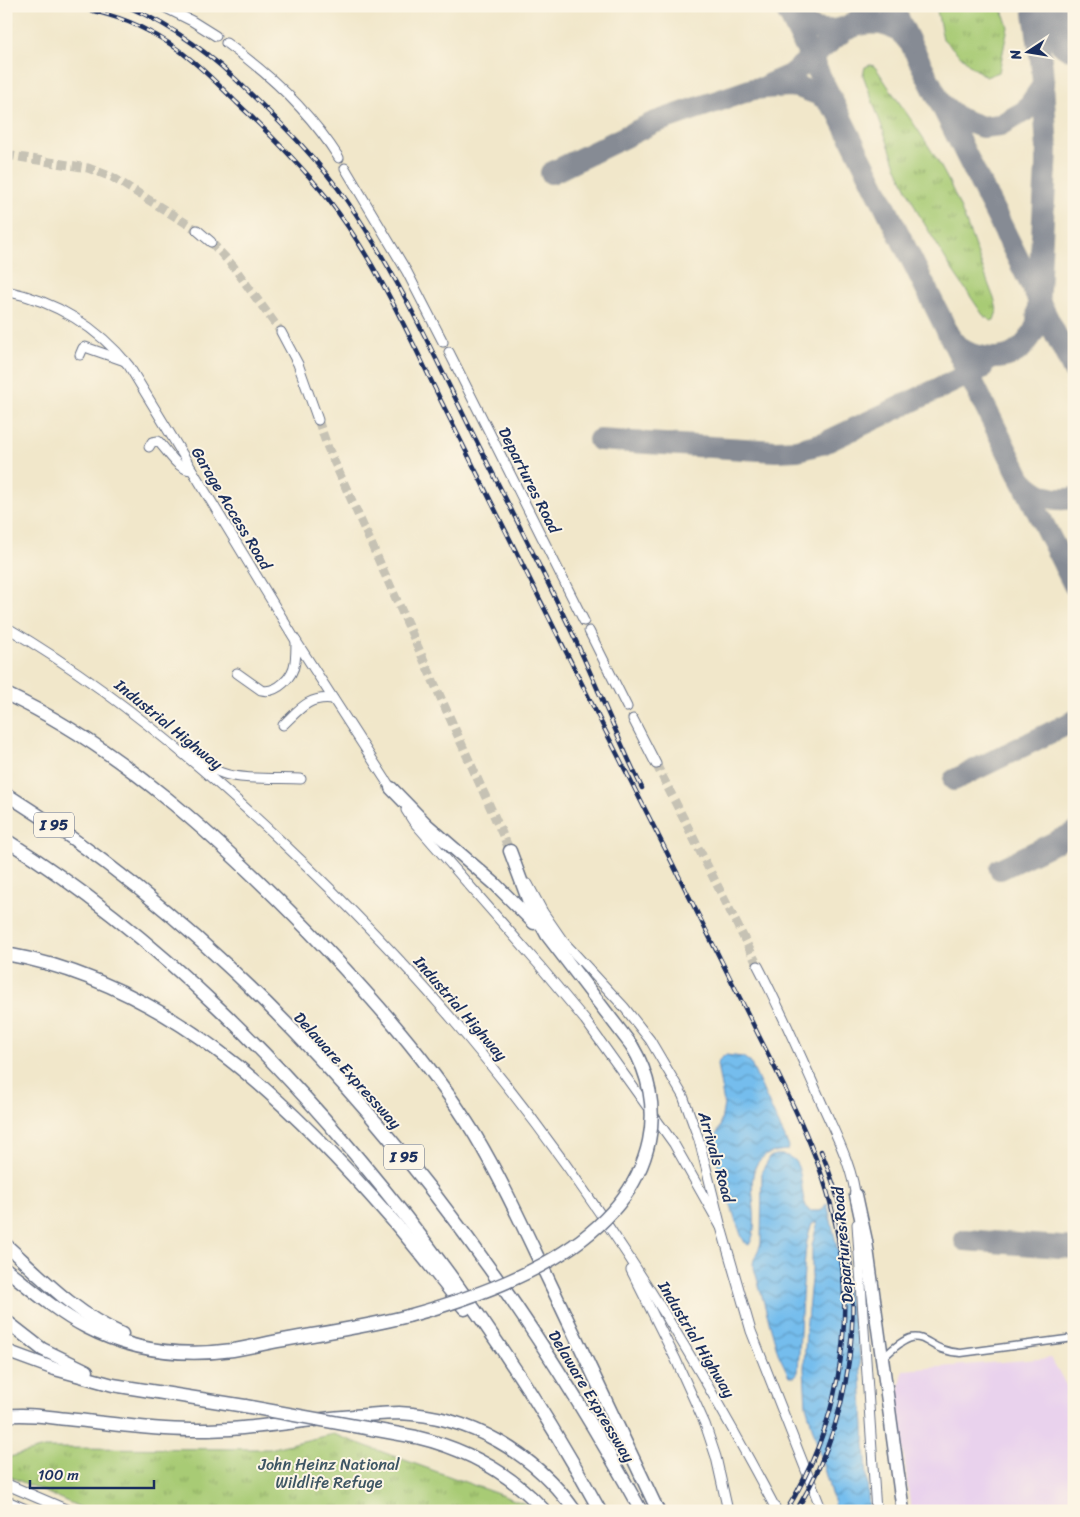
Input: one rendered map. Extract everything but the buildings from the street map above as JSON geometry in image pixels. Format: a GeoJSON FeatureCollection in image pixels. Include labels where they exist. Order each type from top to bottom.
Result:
{"type":"FeatureCollection","features":[{"type":"Feature","properties":{"kind":"highway"},"geometry":{"type":"LineString","coordinates":[[6,694],[58,721],[105,753],[153,788],[198,825],[285,906],[365,992],[422,1059],[457,1106],[495,1171],[658,1511]]}},
{"type":"Feature","properties":{"kind":"highway"},"geometry":{"type":"LineString","coordinates":[[6,1269],[74,1321],[103,1335],[129,1344],[166,1352],[202,1353],[236,1349],[367,1326],[464,1299],[528,1272],[578,1242],[599,1226],[614,1209],[639,1172],[651,1134],[652,1104],[649,1085],[643,1067],[632,1046],[553,943],[502,889],[432,830],[391,788]]}},
{"type":"Feature","properties":{"kind":"highway","name":"Delaware Expressway"},"geometry":{"type":"LineString","coordinates":[[6,794],[53,824],[100,858],[172,917],[283,1021],[365,1110],[441,1204],[513,1301],[583,1410],[641,1511]]}},
{"type":"Feature","properties":{"kind":"highway","name":"I 95"},"geometry":{"type":"LineString","coordinates":[[6,840],[87,896],[140,937],[207,997],[272,1061],[332,1127],[398,1207],[459,1287],[513,1366],[562,1443],[600,1511]]}},
{"type":"Feature","properties":{"kind":"highway"},"geometry":{"type":"LineString","coordinates":[[510,851],[528,902],[553,943]]}},
{"type":"Feature","properties":{"kind":"highway"},"geometry":{"type":"LineString","coordinates":[[6,954],[74,972],[142,1002],[192,1031],[234,1062],[291,1112],[357,1180],[394,1221],[513,1366]]}},
{"type":"Feature","properties":{"kind":"highway"},"geometry":{"type":"LineString","coordinates":[[856,1195],[866,1241],[902,1505]]}},
{"type":"Feature","properties":{"kind":"highway"},"geometry":{"type":"LineString","coordinates":[[6,1245],[82,1312],[108,1328],[136,1340],[165,1346],[193,1348],[278,1341]]}},
{"type":"Feature","properties":{"kind":"highway"},"geometry":{"type":"LineString","coordinates":[[6,1321],[42,1349],[73,1366],[102,1377],[171,1394]]}},
{"type":"Feature","properties":{"kind":"highway"},"geometry":{"type":"LineString","coordinates":[[6,1351],[55,1369],[94,1380],[416,1437],[444,1444],[502,1472],[528,1493],[545,1511]]}},
{"type":"Feature","properties":{"kind":"highway"},"geometry":{"type":"LineString","coordinates":[[6,1416],[31,1415],[167,1429],[201,1430],[387,1414],[433,1417],[472,1428],[508,1446],[556,1486],[575,1511]]}},
{"type":"Feature","properties":{"kind":"main road"},"geometry":{"type":"LineString","coordinates":[[6,1484],[69,1511]]}},
{"type":"Feature","properties":{"kind":"main road"},"geometry":{"type":"LineString","coordinates":[[6,1501],[29,1511]]}},
{"type":"Feature","properties":{"kind":"street"},"geometry":{"type":"LineString","coordinates":[[162,6],[216,36]]}},
{"type":"Feature","properties":{"kind":"street"},"geometry":{"type":"LineString","coordinates":[[226,42],[261,68],[288,94],[325,137],[339,158]]}},
{"type":"Feature","properties":{"kind":"street"},"geometry":{"type":"LineString","coordinates":[[345,168],[407,272],[443,342]]}},
{"type":"Feature","properties":{"kind":"street"},"geometry":{"type":"LineString","coordinates":[[197,230],[211,242]]}},
{"type":"Feature","properties":{"kind":"street","name":"Garage Access Road"},"geometry":{"type":"LineString","coordinates":[[6,291],[42,302],[80,321],[103,338],[125,361],[138,379],[296,641],[413,821],[539,965],[594,1032],[674,1144],[721,1227]]}},
{"type":"Feature","properties":{"kind":"street"},"geometry":{"type":"LineString","coordinates":[[281,332],[296,358],[318,420]]}},
{"type":"Feature","properties":{"kind":"street"},"geometry":{"type":"LineString","coordinates":[[80,355],[85,347],[125,361]]}},
{"type":"Feature","properties":{"kind":"street","name":"Departures Road"},"geometry":{"type":"LineString","coordinates":[[449,352],[584,621]]}},
{"type":"Feature","properties":{"kind":"street"},"geometry":{"type":"LineString","coordinates":[[149,447],[153,441],[158,441],[180,466],[187,470],[192,470]]}},
{"type":"Feature","properties":{"kind":"street","name":"Industrial Highway"},"geometry":{"type":"LineString","coordinates":[[6,626],[80,674],[173,744],[241,803],[318,876],[412,973],[471,1041],[566,1164],[678,1335],[777,1511]]}},
{"type":"Feature","properties":{"kind":"street"},"geometry":{"type":"LineString","coordinates":[[589,631],[627,707]]}},
{"type":"Feature","properties":{"kind":"street"},"geometry":{"type":"LineString","coordinates":[[238,673],[261,690],[267,691],[277,688],[294,668],[296,641]]}},
{"type":"Feature","properties":{"kind":"street"},"geometry":{"type":"LineString","coordinates":[[283,725],[311,700],[319,698],[333,699]]}},
{"type":"Feature","properties":{"kind":"street"},"geometry":{"type":"LineString","coordinates":[[633,719],[656,764]]}},
{"type":"Feature","properties":{"kind":"street"},"geometry":{"type":"LineString","coordinates":[[173,744],[224,774],[301,779]]}},
{"type":"Feature","properties":{"kind":"street","name":"Arrivals Road"},"geometry":{"type":"LineString","coordinates":[[510,851],[534,897],[557,934],[638,1024],[656,1049],[689,1110],[751,1331],[822,1511]]}},
{"type":"Feature","properties":{"kind":"street","name":"Departures Road"},"geometry":{"type":"LineString","coordinates":[[758,966],[792,1035],[838,1140],[856,1195],[876,1511]]}},
{"type":"Feature","properties":{"kind":"street"},"geometry":{"type":"LineString","coordinates":[[610,1230],[655,1316],[695,1402],[714,1451],[728,1511]]}},
{"type":"Feature","properties":{"kind":"street"},"geometry":{"type":"LineString","coordinates":[[882,1359],[900,1342],[912,1337],[926,1340],[945,1350],[961,1353],[1074,1338]]}},
{"type":"Feature","properties":{"kind":"shaded area"},"geometry":{"type":"Polygon","coordinates":[[[1051,1358],[1074,1399],[1074,1511],[911,1511],[897,1403],[903,1370],[1051,1358]]]}},
{"type":"Feature","properties":{"kind":"green space"},"geometry":{"type":"Polygon","coordinates":[[[936,6],[1001,6],[1008,27],[999,72],[986,77],[971,66],[943,39],[936,6]]]}},
{"type":"Feature","properties":{"kind":"green space"},"geometry":{"type":"Polygon","coordinates":[[[874,66],[878,71],[932,152],[948,180],[995,301],[997,311],[994,320],[991,321],[983,315],[951,268],[918,213],[897,168],[863,75],[865,67],[874,66]]]}},
{"type":"Feature","properties":{"kind":"green space","name":"John Heinz National Wildlife Refuge"},"geometry":{"type":"Polygon","coordinates":[[[333,1434],[531,1506],[534,1511],[89,1511],[6,1475],[6,1458],[44,1448],[269,1449],[333,1434]]]}},
{"type":"Feature","properties":{"kind":"water"},"geometry":{"type":"Polygon","coordinates":[[[726,1055],[743,1057],[750,1062],[789,1147],[788,1150],[769,1154],[758,1162],[753,1173],[754,1232],[749,1245],[745,1243],[741,1235],[721,1178],[712,1142],[720,1128],[724,1104],[717,1064],[726,1055]]]}},
{"type":"Feature","properties":{"kind":"water"},"geometry":{"type":"Polygon","coordinates":[[[775,1155],[786,1156],[794,1160],[798,1167],[805,1203],[809,1211],[821,1211],[827,1203],[859,1344],[869,1511],[836,1511],[806,1405],[804,1368],[806,1330],[812,1270],[812,1246],[816,1222],[812,1224],[806,1247],[798,1372],[795,1376],[789,1376],[778,1353],[753,1264],[761,1243],[762,1171],[770,1157],[775,1155]]]}},
{"type":"Feature","properties":{"kind":"taxiway"},"geometry":{"type":"LineString","coordinates":[[785,6],[1074,585]]}},
{"type":"Feature","properties":{"kind":"taxiway"},"geometry":{"type":"LineString","coordinates":[[769,84],[790,75],[874,6]]}},
{"type":"Feature","properties":{"kind":"taxiway"},"geometry":{"type":"LineString","coordinates":[[892,6],[1074,371]]}},
{"type":"Feature","properties":{"kind":"taxiway"},"geometry":{"type":"LineString","coordinates":[[952,340],[971,354],[999,358],[1015,353],[1021,348],[1033,333],[1037,324],[1047,150],[1042,67],[1033,6]]}},
{"type":"Feature","properties":{"kind":"taxiway"},"geometry":{"type":"LineString","coordinates":[[788,13],[809,27],[817,29],[832,30],[849,26]]}},
{"type":"Feature","properties":{"kind":"taxiway"},"geometry":{"type":"LineString","coordinates":[[848,29],[864,24],[881,24],[897,30],[909,42]]}},
{"type":"Feature","properties":{"kind":"taxiway"},"geometry":{"type":"LineString","coordinates":[[943,105],[958,118],[982,127],[1000,125],[1025,111],[1044,84]]}},
{"type":"Feature","properties":{"kind":"taxiway"},"geometry":{"type":"LineString","coordinates":[[551,173],[653,123],[753,89],[798,87],[824,98],[834,108]]}},
{"type":"Feature","properties":{"kind":"taxiway"},"geometry":{"type":"LineString","coordinates":[[599,440],[776,451],[797,450],[824,443],[982,368]]}},
{"type":"Feature","properties":{"kind":"taxiway"},"geometry":{"type":"LineString","coordinates":[[1023,481],[1034,491],[1046,497],[1059,499],[1074,498]]}},
{"type":"Feature","properties":{"kind":"taxiway"},"geometry":{"type":"LineString","coordinates":[[954,780],[1074,721]]}},
{"type":"Feature","properties":{"kind":"taxiway"},"geometry":{"type":"LineString","coordinates":[[1000,869],[1074,833]]}},
{"type":"Feature","properties":{"kind":"taxiway"},"geometry":{"type":"LineString","coordinates":[[965,1240],[1074,1248]]}},
{"type":"Feature","properties":{"kind":"runway"},"geometry":{"type":"LineString","coordinates":[[1060,6],[1074,33]]}},
{"type":"Feature","properties":{"kind":"tunnel"},"geometry":{"type":"LineString","coordinates":[[6,155],[88,168],[112,177],[197,230]]}},
{"type":"Feature","properties":{"kind":"tunnel"},"geometry":{"type":"LineString","coordinates":[[211,242],[233,266],[281,332]]}},
{"type":"Feature","properties":{"kind":"tunnel"},"geometry":{"type":"LineString","coordinates":[[318,420],[328,448],[510,851]]}},
{"type":"Feature","properties":{"kind":"tunnel"},"geometry":{"type":"LineString","coordinates":[[656,764],[758,966]]}},
{"type":"Feature","properties":{"kind":"railway"},"geometry":{"type":"LineString","coordinates":[[70,6],[128,21],[159,37],[183,53],[284,149],[328,199],[346,223],[377,274],[406,328],[546,613],[791,1100],[814,1154],[832,1209],[843,1272],[844,1308],[838,1378],[829,1413],[818,1447],[804,1480],[786,1511]]}},
{"type":"Feature","properties":{"kind":"railway"},"geometry":{"type":"LineString","coordinates":[[126,6],[178,33],[237,80],[302,145],[347,201],[381,254],[412,310],[549,585],[642,788]]}},
{"type":"Feature","properties":{"kind":"railway"},"geometry":{"type":"LineString","coordinates":[[796,1511],[818,1469],[835,1426],[846,1380],[852,1334],[852,1287],[847,1241],[837,1195],[821,1151]]}}]}
